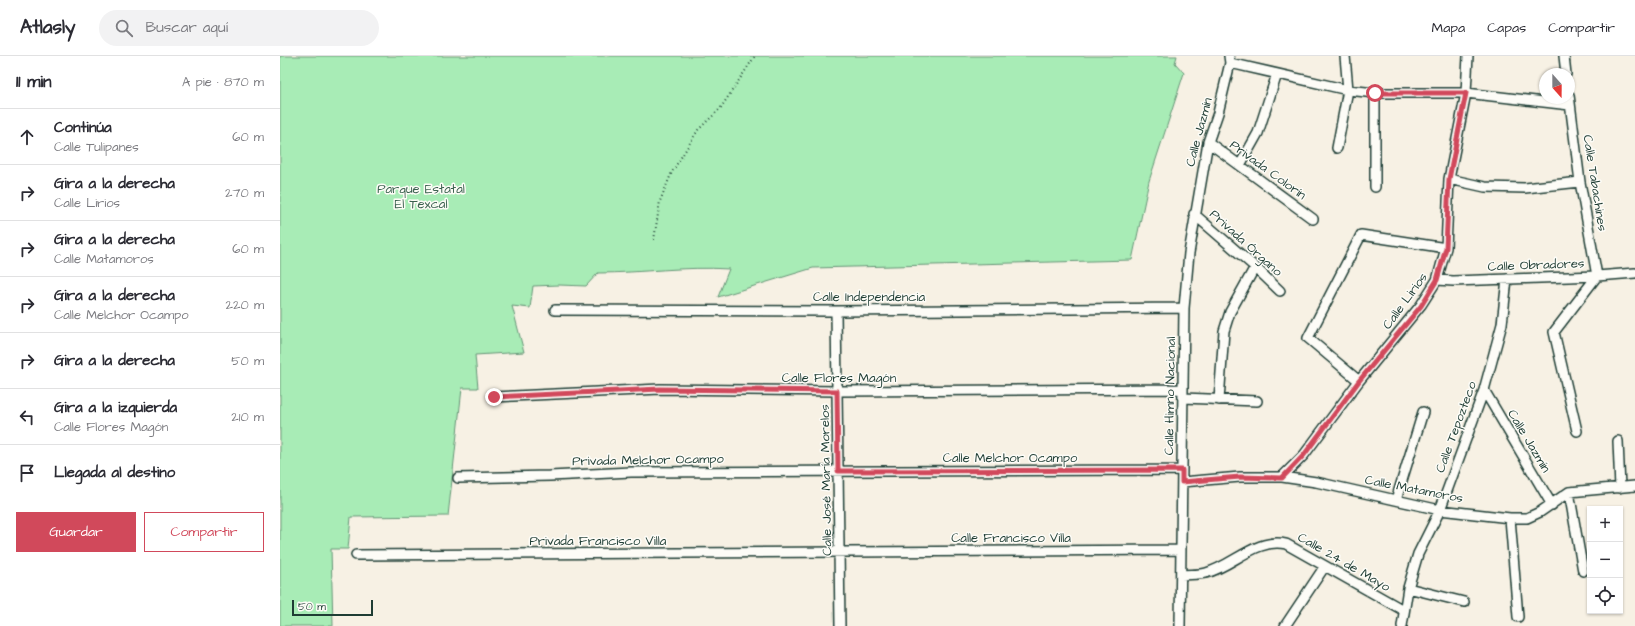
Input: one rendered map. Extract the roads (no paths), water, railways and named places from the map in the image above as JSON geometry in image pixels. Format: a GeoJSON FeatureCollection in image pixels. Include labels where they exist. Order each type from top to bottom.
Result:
{"type":"FeatureCollection","features":[{"type":"Feature","properties":{"kind":"street"},"geometry":{"type":"LineString","coordinates":[[1337,148],[1348,90],[1345,56]]}},
{"type":"Feature","properties":{"kind":"street","name":"Calle Lirios"},"geometry":{"type":"LineString","coordinates":[[1282,478],[1304,455],[1359,381],[1421,306],[1437,280],[1446,248],[1449,179],[1466,93],[1468,56]]}},
{"type":"Feature","properties":{"kind":"street"},"geometry":{"type":"LineString","coordinates":[[1564,56],[1565,68]]}},
{"type":"Feature","properties":{"kind":"street"},"geometry":{"type":"LineString","coordinates":[[1230,59],[1277,74],[1348,90],[1375,93],[1466,93],[1570,105]]}},
{"type":"Feature","properties":{"kind":"street","name":"Calle Jazmín"},"geometry":{"type":"LineString","coordinates":[[1194,214],[1208,142],[1218,112],[1230,59]]}},
{"type":"Feature","properties":{"kind":"street"},"geometry":{"type":"LineString","coordinates":[[1240,165],[1258,132],[1277,74]]}},
{"type":"Feature","properties":{"kind":"street"},"geometry":{"type":"LineString","coordinates":[[1375,93],[1375,187]]}},
{"type":"Feature","properties":{"kind":"street","name":"Calle Tabachines"},"geometry":{"type":"LineString","coordinates":[[1570,105],[1580,182],[1597,276]]}},
{"type":"Feature","properties":{"kind":"street","name":"Privada Colorín"},"geometry":{"type":"LineString","coordinates":[[1208,142],[1313,219]]}},
{"type":"Feature","properties":{"kind":"street"},"geometry":{"type":"LineString","coordinates":[[1449,179],[1485,187],[1525,188],[1580,182]]}},
{"type":"Feature","properties":{"kind":"street","name":"Privada Órgano"},"geometry":{"type":"LineString","coordinates":[[1194,214],[1255,267],[1280,291]]}},
{"type":"Feature","properties":{"kind":"street","name":"Calle Himno Nacional"},"geometry":{"type":"LineString","coordinates":[[1180,626],[1184,308],[1194,214]]}},
{"type":"Feature","properties":{"kind":"street"},"geometry":{"type":"LineString","coordinates":[[1359,381],[1308,338],[1361,235],[1446,248]]}},
{"type":"Feature","properties":{"kind":"street"},"geometry":{"type":"LineString","coordinates":[[1219,400],[1224,331],[1230,312],[1255,267]]}},
{"type":"Feature","properties":{"kind":"street","name":"Calle Obradores"},"geometry":{"type":"LineString","coordinates":[[1437,280],[1453,281],[1597,276],[1635,273]]}},
{"type":"Feature","properties":{"kind":"street"},"geometry":{"type":"LineString","coordinates":[[1577,431],[1554,332],[1597,276]]}},
{"type":"Feature","properties":{"kind":"street","name":"Calle Tepozteco"},"geometry":{"type":"LineString","coordinates":[[1402,626],[1403,610],[1418,554],[1440,510],[1484,390],[1502,324],[1507,279]]}},
{"type":"Feature","properties":{"kind":"street","name":"Calle Independencia"},"geometry":{"type":"LineString","coordinates":[[555,310],[1184,308]]}},
{"type":"Feature","properties":{"kind":"street","name":"Calle José María Morelos"},"geometry":{"type":"LineString","coordinates":[[836,310],[840,626]]}},
{"type":"Feature","properties":{"kind":"street","name":"Calle Flores Magón"},"geometry":{"type":"LineString","coordinates":[[494,397],[660,389],[837,391],[1183,388]]}},
{"type":"Feature","properties":{"kind":"street","name":"Calle Jazmín"},"geometry":{"type":"LineString","coordinates":[[1484,390],[1552,505]]}},
{"type":"Feature","properties":{"kind":"street"},"geometry":{"type":"LineString","coordinates":[[1183,398],[1257,401]]}},
{"type":"Feature","properties":{"kind":"street"},"geometry":{"type":"LineString","coordinates":[[1396,500],[1423,412]]}},
{"type":"Feature","properties":{"kind":"street"},"geometry":{"type":"LineString","coordinates":[[1618,441],[1620,488]]}},
{"type":"Feature","properties":{"kind":"street","name":"Calle Melchor Ocampo"},"geometry":{"type":"LineString","coordinates":[[838,471],[1182,470]]}},
{"type":"Feature","properties":{"kind":"street","name":"Privada Melchor Ocampo"},"geometry":{"type":"LineString","coordinates":[[458,478],[631,472],[838,471]]}},
{"type":"Feature","properties":{"kind":"street","name":"Calle Matamoros"},"geometry":{"type":"LineString","coordinates":[[1182,482],[1240,477],[1282,478],[1316,482],[1440,510],[1510,518],[1527,518],[1552,505],[1569,492]]}},
{"type":"Feature","properties":{"kind":"street"},"geometry":{"type":"LineString","coordinates":[[1583,571],[1569,492],[1635,486]]}},
{"type":"Feature","properties":{"kind":"street"},"geometry":{"type":"LineString","coordinates":[[1510,518],[1518,617]]}},
{"type":"Feature","properties":{"kind":"street","name":"Calle 24 de Mayo"},"geometry":{"type":"LineString","coordinates":[[1181,575],[1206,573],[1261,546],[1276,542],[1286,544],[1403,610]]}},
{"type":"Feature","properties":{"kind":"street","name":"Calle Francisco Villa"},"geometry":{"type":"LineString","coordinates":[[840,551],[1181,550]]}},
{"type":"Feature","properties":{"kind":"street","name":"Privada Francisco Villa"},"geometry":{"type":"LineString","coordinates":[[356,555],[840,551]]}},
{"type":"Feature","properties":{"kind":"street"},"geometry":{"type":"LineString","coordinates":[[1285,626],[1325,566]]}},
{"type":"Feature","properties":{"kind":"street"},"geometry":{"type":"LineString","coordinates":[[1408,588],[1464,602]]}},
{"type":"Feature","properties":{"kind":"park label","name":"Parque Estatal El Texcal"},"geometry":{"type":"Point","coordinates":[421,196]}}]}
